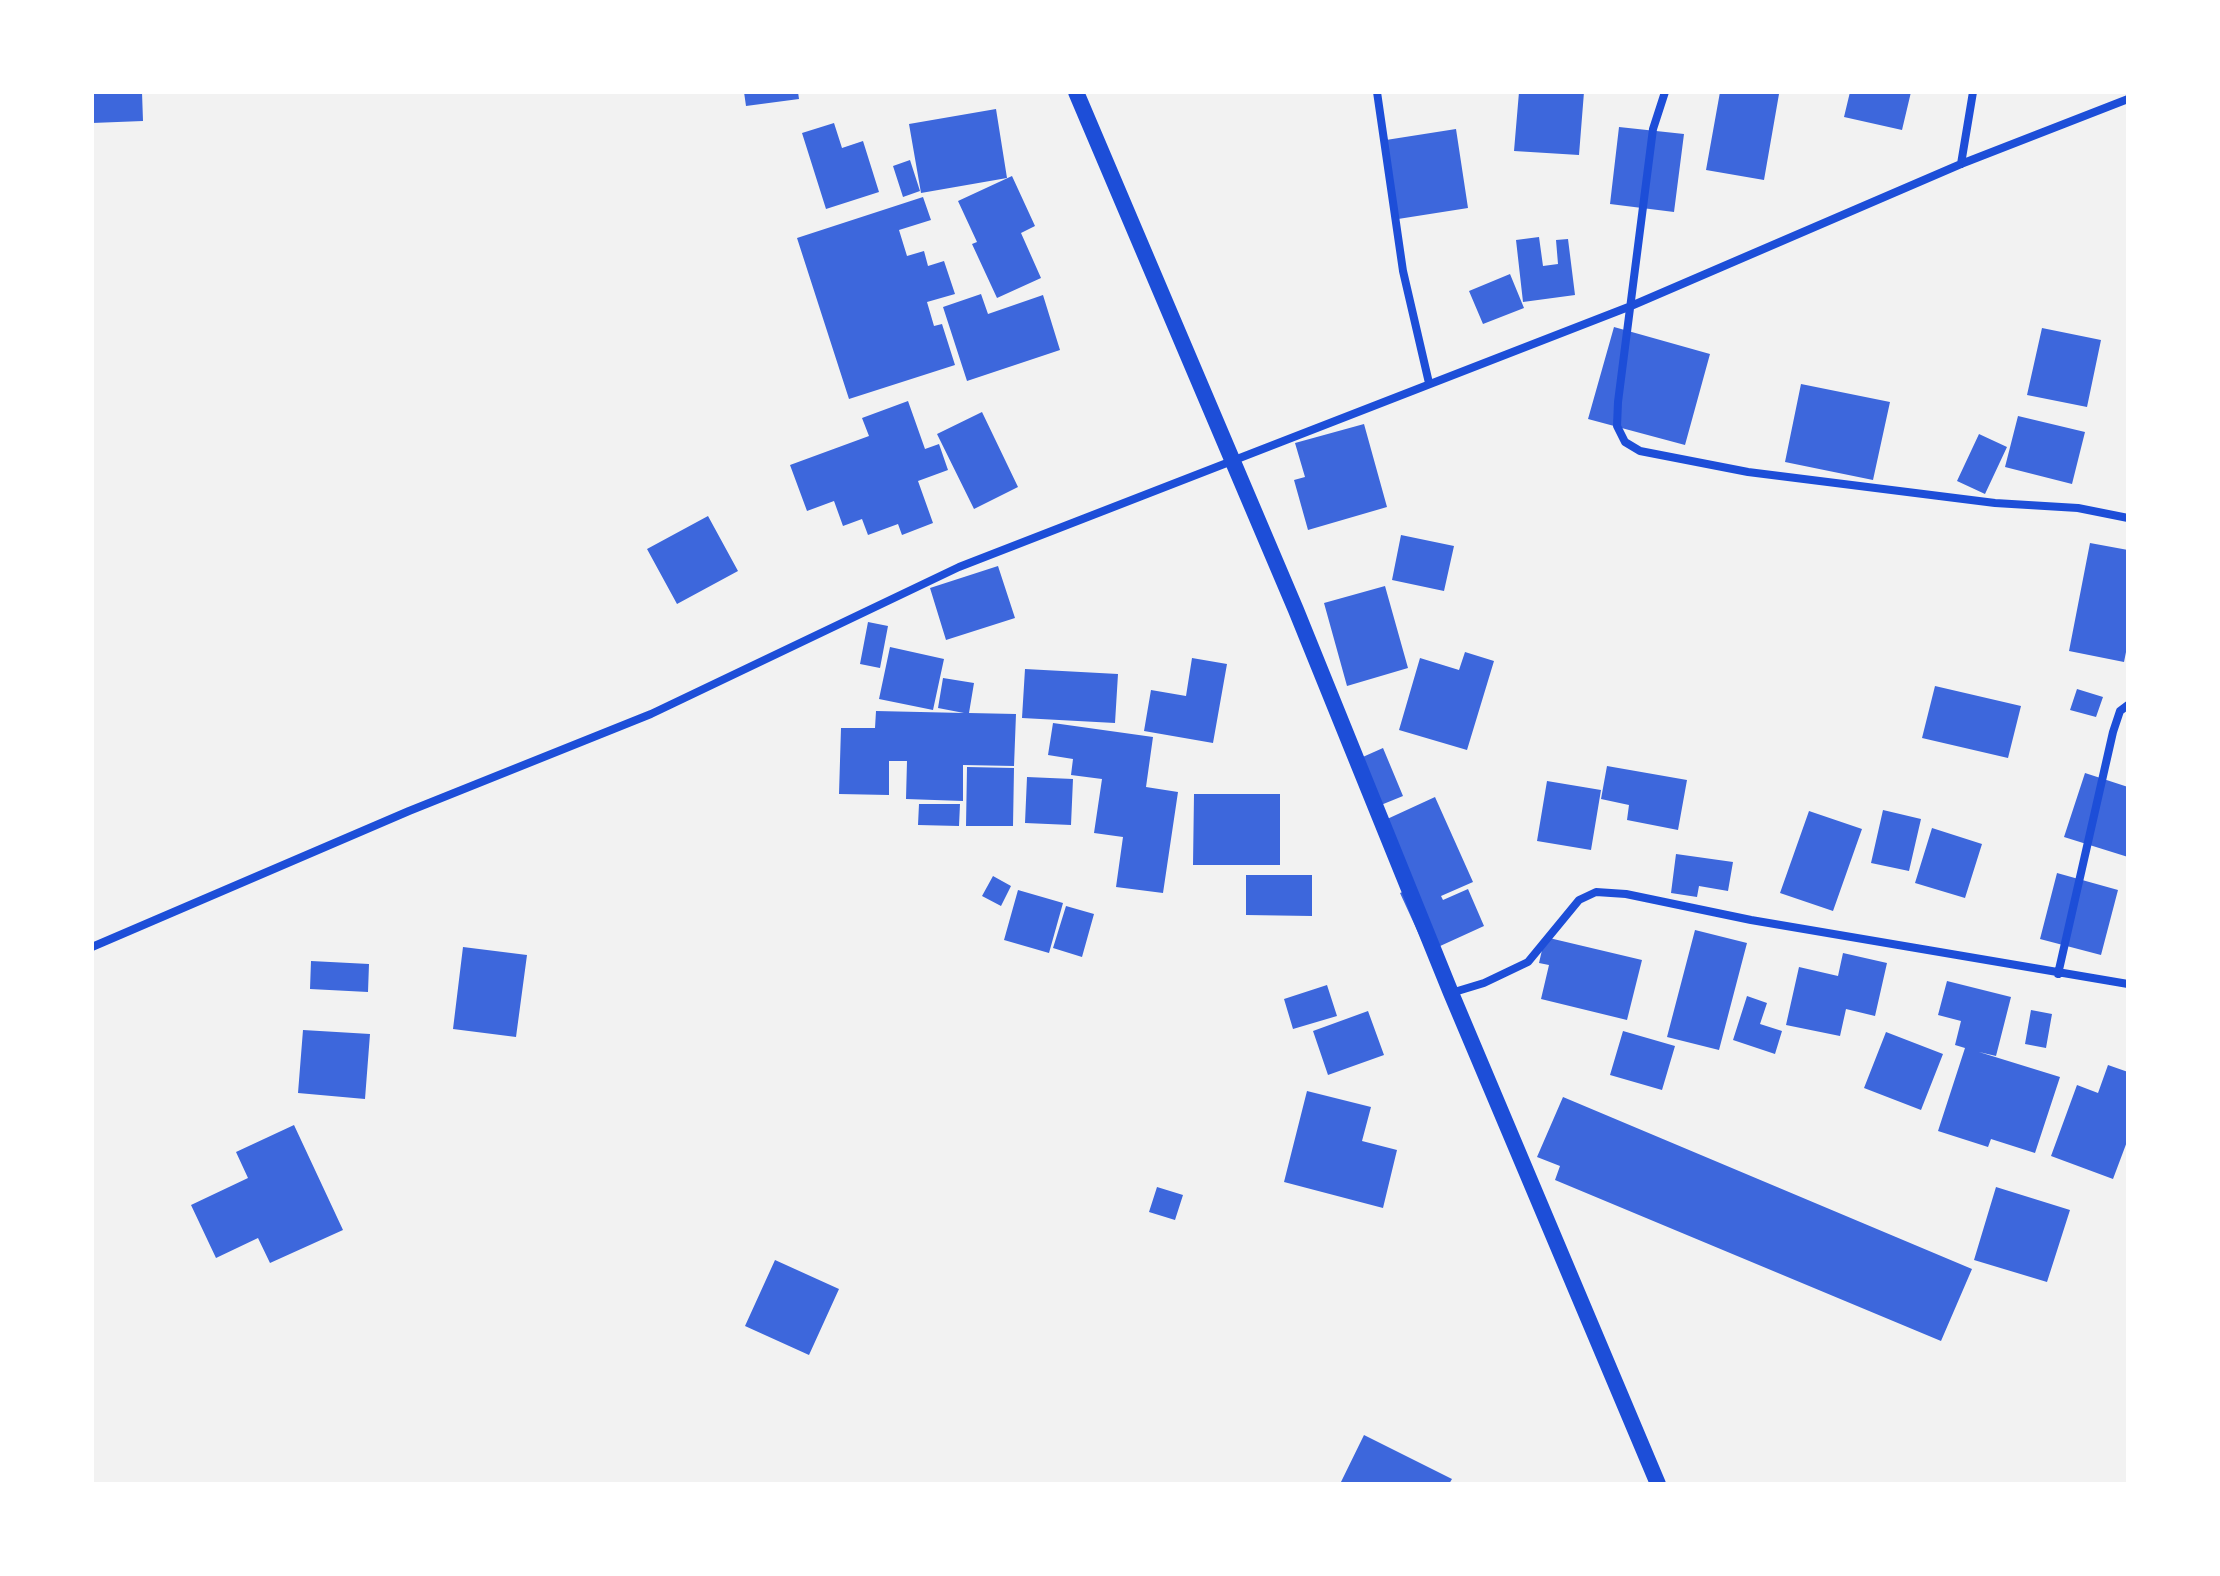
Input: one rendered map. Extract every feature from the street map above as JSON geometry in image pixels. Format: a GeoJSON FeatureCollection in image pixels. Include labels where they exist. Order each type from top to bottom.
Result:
{"type":"FeatureCollection","features":[{"type":"Feature","properties":{"kind":"main road"},"geometry":{"type":"LineString","coordinates":[[1076,92],[1296,610],[1451,993],[1658,1484]]}},
{"type":"Feature","properties":{"kind":"street"},"geometry":{"type":"LineString","coordinates":[[1377,92],[1403,271],[1429,383]]}},
{"type":"Feature","properties":{"kind":"street"},"geometry":{"type":"LineString","coordinates":[[1665,92],[1653,129],[1617,426],[1625,442],[1640,451],[1748,472],[1995,503],[2078,508],[2128,518]]}},
{"type":"Feature","properties":{"kind":"street"},"geometry":{"type":"LineString","coordinates":[[1961,164],[1973,92]]}},
{"type":"Feature","properties":{"kind":"street"},"geometry":{"type":"LineString","coordinates":[[92,947],[409,811],[651,714],[959,567],[1631,306],[1961,164],[2128,99]]}},
{"type":"Feature","properties":{"kind":"street"},"geometry":{"type":"LineString","coordinates":[[2058,974],[2113,732],[2120,711],[2128,705]]}},
{"type":"Feature","properties":{"kind":"street"},"geometry":{"type":"LineString","coordinates":[[1451,993],[1484,983],[1528,962],[1579,900],[1596,892],[1626,894],[1751,920],[2128,984]]}},
{"type":"Feature","properties":{"kind":"building"},"geometry":{"type":"Polygon","coordinates":[[[92,92],[142,92],[143,121],[92,123],[92,92]]]}},
{"type":"Feature","properties":{"kind":"building"},"geometry":{"type":"Polygon","coordinates":[[[744,92],[798,92],[799,99],[746,106],[744,92]]]}},
{"type":"Feature","properties":{"kind":"building"},"geometry":{"type":"Polygon","coordinates":[[[1519,92],[1584,92],[1579,155],[1514,151],[1519,92]]]}},
{"type":"Feature","properties":{"kind":"building"},"geometry":{"type":"Polygon","coordinates":[[[1720,92],[1779,94],[1764,180],[1706,170],[1720,92]]]}},
{"type":"Feature","properties":{"kind":"building"},"geometry":{"type":"Polygon","coordinates":[[[1850,92],[1911,92],[1902,130],[1844,117],[1850,92]]]}},
{"type":"Feature","properties":{"kind":"building"},"geometry":{"type":"Polygon","coordinates":[[[996,109],[1007,178],[921,193],[909,124],[996,109]]]}},
{"type":"Feature","properties":{"kind":"building"},"geometry":{"type":"Polygon","coordinates":[[[834,123],[842,148],[863,141],[879,192],[826,209],[802,133],[834,123]]]}},
{"type":"Feature","properties":{"kind":"building"},"geometry":{"type":"Polygon","coordinates":[[[1619,127],[1684,134],[1674,212],[1610,204],[1619,127]]]}},
{"type":"Feature","properties":{"kind":"building"},"geometry":{"type":"Polygon","coordinates":[[[1456,129],[1468,208],[1398,219],[1386,140],[1456,129]]]}},
{"type":"Feature","properties":{"kind":"building"},"geometry":{"type":"Polygon","coordinates":[[[910,160],[920,191],[903,197],[893,166],[910,160]]]}},
{"type":"Feature","properties":{"kind":"building"},"geometry":{"type":"Polygon","coordinates":[[[1012,176],[1035,226],[1021,233],[1041,278],[997,298],[972,244],[977,242],[958,201],[1012,176]]]}},
{"type":"Feature","properties":{"kind":"building"},"geometry":{"type":"Polygon","coordinates":[[[923,197],[931,220],[899,230],[907,256],[924,251],[928,266],[944,261],[955,294],[927,302],[934,326],[942,324],[955,365],[849,399],[797,238],[923,197]]]}},
{"type":"Feature","properties":{"kind":"building"},"geometry":{"type":"Polygon","coordinates":[[[1539,237],[1543,266],[1558,264],[1556,240],[1568,239],[1575,295],[1523,302],[1516,240],[1539,237]]]}},
{"type":"Feature","properties":{"kind":"building"},"geometry":{"type":"Polygon","coordinates":[[[1510,274],[1524,308],[1483,324],[1469,291],[1510,274]]]}},
{"type":"Feature","properties":{"kind":"building"},"geometry":{"type":"Polygon","coordinates":[[[981,294],[988,314],[1043,295],[1060,350],[967,381],[943,307],[981,294]]]}},
{"type":"Feature","properties":{"kind":"building"},"geometry":{"type":"Polygon","coordinates":[[[1614,327],[1710,354],[1685,445],[1588,419],[1614,327]]]}},
{"type":"Feature","properties":{"kind":"building"},"geometry":{"type":"Polygon","coordinates":[[[2042,328],[2101,340],[2087,407],[2027,395],[2042,328]]]}},
{"type":"Feature","properties":{"kind":"building"},"geometry":{"type":"Polygon","coordinates":[[[1801,384],[1890,402],[1873,480],[1785,462],[1801,384]]]}},
{"type":"Feature","properties":{"kind":"building"},"geometry":{"type":"Polygon","coordinates":[[[908,401],[925,449],[939,444],[948,470],[918,481],[933,523],[902,535],[898,524],[868,535],[862,519],[843,526],[834,501],[807,511],[790,465],[869,436],[862,418],[908,401]]]}},
{"type":"Feature","properties":{"kind":"building"},"geometry":{"type":"Polygon","coordinates":[[[982,412],[1018,487],[974,509],[937,434],[982,412]]]}},
{"type":"Feature","properties":{"kind":"building"},"geometry":{"type":"Polygon","coordinates":[[[2018,416],[2085,432],[2072,484],[2005,467],[2018,416]]]}},
{"type":"Feature","properties":{"kind":"building"},"geometry":{"type":"Polygon","coordinates":[[[1364,424],[1387,507],[1308,530],[1294,480],[1305,477],[1295,443],[1364,424]]]}},
{"type":"Feature","properties":{"kind":"building"},"geometry":{"type":"Polygon","coordinates":[[[1979,434],[2007,447],[1985,494],[1957,481],[1979,434]]]}},
{"type":"Feature","properties":{"kind":"building"},"geometry":{"type":"Polygon","coordinates":[[[708,516],[738,571],[677,604],[647,549],[708,516]]]}},
{"type":"Feature","properties":{"kind":"building"},"geometry":{"type":"Polygon","coordinates":[[[1401,535],[1454,546],[1444,591],[1392,580],[1401,535]]]}},
{"type":"Feature","properties":{"kind":"building"},"geometry":{"type":"Polygon","coordinates":[[[2090,543],[2128,550],[2128,642],[2124,662],[2069,651],[2090,543]]]}},
{"type":"Feature","properties":{"kind":"building"},"geometry":{"type":"Polygon","coordinates":[[[998,566],[1015,618],[946,640],[930,588],[998,566]]]}},
{"type":"Feature","properties":{"kind":"building"},"geometry":{"type":"Polygon","coordinates":[[[1385,586],[1408,668],[1347,686],[1324,603],[1385,586]]]}},
{"type":"Feature","properties":{"kind":"building"},"geometry":{"type":"Polygon","coordinates":[[[868,622],[888,626],[880,668],[860,664],[868,622]]]}},
{"type":"Feature","properties":{"kind":"building"},"geometry":{"type":"Polygon","coordinates":[[[890,647],[944,659],[933,710],[879,699],[890,647]]]}},
{"type":"Feature","properties":{"kind":"building"},"geometry":{"type":"Polygon","coordinates":[[[1465,652],[1494,661],[1467,750],[1399,730],[1420,658],[1459,670],[1465,652]]]}},
{"type":"Feature","properties":{"kind":"building"},"geometry":{"type":"Polygon","coordinates":[[[1192,658],[1227,664],[1213,743],[1144,731],[1151,690],[1186,696],[1192,658]]]}},
{"type":"Feature","properties":{"kind":"building"},"geometry":{"type":"Polygon","coordinates":[[[1025,669],[1118,674],[1115,723],[1022,718],[1025,669]]]}},
{"type":"Feature","properties":{"kind":"building"},"geometry":{"type":"Polygon","coordinates":[[[943,678],[974,683],[969,713],[1016,714],[1014,766],[963,765],[963,801],[906,799],[907,761],[889,761],[889,795],[839,794],[841,728],[875,728],[876,711],[964,713],[938,708],[943,678]]]}},
{"type":"Feature","properties":{"kind":"building"},"geometry":{"type":"Polygon","coordinates":[[[1935,686],[2021,706],[2008,758],[1922,738],[1935,686]]]}},
{"type":"Feature","properties":{"kind":"building"},"geometry":{"type":"Polygon","coordinates":[[[2077,689],[2103,697],[2096,717],[2070,710],[2077,689]]]}},
{"type":"Feature","properties":{"kind":"building"},"geometry":{"type":"Polygon","coordinates":[[[1053,723],[1153,737],[1146,787],[1178,792],[1163,893],[1116,887],[1123,837],[1094,833],[1102,779],[1071,775],[1073,759],[1048,755],[1053,723]]]}},
{"type":"Feature","properties":{"kind":"building"},"geometry":{"type":"Polygon","coordinates":[[[1383,748],[1403,796],[1376,807],[1356,760],[1383,748]]]}},
{"type":"Feature","properties":{"kind":"building"},"geometry":{"type":"Polygon","coordinates":[[[1607,766],[1687,780],[1678,830],[1627,820],[1629,805],[1601,799],[1607,766]]]}},
{"type":"Feature","properties":{"kind":"building"},"geometry":{"type":"Polygon","coordinates":[[[967,767],[1014,768],[1013,826],[966,826],[967,767]]]}},
{"type":"Feature","properties":{"kind":"building"},"geometry":{"type":"Polygon","coordinates":[[[2085,773],[2128,787],[2128,857],[2064,837],[2085,773]]]}},
{"type":"Feature","properties":{"kind":"building"},"geometry":{"type":"Polygon","coordinates":[[[1027,777],[1073,779],[1071,825],[1025,823],[1027,777]]]}},
{"type":"Feature","properties":{"kind":"building"},"geometry":{"type":"Polygon","coordinates":[[[1547,781],[1601,790],[1591,850],[1537,841],[1547,781]]]}},
{"type":"Feature","properties":{"kind":"building"},"geometry":{"type":"Polygon","coordinates":[[[1194,794],[1280,794],[1280,865],[1193,865],[1194,794]]]}},
{"type":"Feature","properties":{"kind":"building"},"geometry":{"type":"Polygon","coordinates":[[[1435,797],[1473,882],[1441,896],[1443,900],[1468,889],[1484,926],[1427,952],[1400,893],[1415,887],[1385,820],[1435,797]]]}},
{"type":"Feature","properties":{"kind":"building"},"geometry":{"type":"Polygon","coordinates":[[[919,804],[960,804],[959,826],[918,825],[919,804]]]}},
{"type":"Feature","properties":{"kind":"building"},"geometry":{"type":"Polygon","coordinates":[[[1883,810],[1921,819],[1909,871],[1871,863],[1883,810]]]}},
{"type":"Feature","properties":{"kind":"building"},"geometry":{"type":"Polygon","coordinates":[[[1809,811],[1862,829],[1833,911],[1780,893],[1809,811]]]}},
{"type":"Feature","properties":{"kind":"building"},"geometry":{"type":"Polygon","coordinates":[[[1932,828],[1982,844],[1965,898],[1915,883],[1932,828]]]}},
{"type":"Feature","properties":{"kind":"building"},"geometry":{"type":"Polygon","coordinates":[[[1676,854],[1733,862],[1728,891],[1699,886],[1697,897],[1671,893],[1676,854]]]}},
{"type":"Feature","properties":{"kind":"building"},"geometry":{"type":"Polygon","coordinates":[[[2057,873],[2118,890],[2101,955],[2040,939],[2057,873]]]}},
{"type":"Feature","properties":{"kind":"building"},"geometry":{"type":"Polygon","coordinates":[[[1246,875],[1312,875],[1312,916],[1246,915],[1246,875]]]}},
{"type":"Feature","properties":{"kind":"building"},"geometry":{"type":"Polygon","coordinates":[[[993,876],[1011,886],[1001,906],[982,896],[993,876]]]}},
{"type":"Feature","properties":{"kind":"building"},"geometry":{"type":"Polygon","coordinates":[[[1018,890],[1063,903],[1049,953],[1004,940],[1018,890]]]}},
{"type":"Feature","properties":{"kind":"building"},"geometry":{"type":"Polygon","coordinates":[[[1066,906],[1094,914],[1082,957],[1053,948],[1066,906]]]}},
{"type":"Feature","properties":{"kind":"building"},"geometry":{"type":"Polygon","coordinates":[[[1695,930],[1747,943],[1719,1050],[1667,1037],[1695,930]]]}},
{"type":"Feature","properties":{"kind":"building"},"geometry":{"type":"Polygon","coordinates":[[[1545,937],[1642,960],[1627,1020],[1541,999],[1549,965],[1539,963],[1545,937]]]}},
{"type":"Feature","properties":{"kind":"building"},"geometry":{"type":"Polygon","coordinates":[[[463,947],[527,955],[516,1037],[453,1029],[463,947]]]}},
{"type":"Feature","properties":{"kind":"building"},"geometry":{"type":"Polygon","coordinates":[[[1843,953],[1887,963],[1875,1016],[1846,1009],[1840,1036],[1786,1025],[1799,967],[1838,976],[1843,953]]]}},
{"type":"Feature","properties":{"kind":"building"},"geometry":{"type":"Polygon","coordinates":[[[311,961],[369,964],[368,992],[310,989],[311,961]]]}},
{"type":"Feature","properties":{"kind":"building"},"geometry":{"type":"Polygon","coordinates":[[[1947,981],[2011,997],[1996,1056],[1979,1052],[2060,1077],[2035,1153],[1991,1139],[1988,1147],[1938,1131],[1965,1048],[1955,1045],[1961,1021],[1938,1015],[1947,981]]]}},
{"type":"Feature","properties":{"kind":"building"},"geometry":{"type":"Polygon","coordinates":[[[1327,985],[1337,1016],[1293,1029],[1284,999],[1327,985]]]}},
{"type":"Feature","properties":{"kind":"building"},"geometry":{"type":"Polygon","coordinates":[[[1747,996],[1767,1003],[1760,1024],[1782,1031],[1775,1054],[1733,1040],[1747,996]]]}},
{"type":"Feature","properties":{"kind":"building"},"geometry":{"type":"Polygon","coordinates":[[[2031,1010],[2052,1014],[2046,1048],[2025,1044],[2031,1010]]]}},
{"type":"Feature","properties":{"kind":"building"},"geometry":{"type":"Polygon","coordinates":[[[1368,1011],[1384,1055],[1328,1075],[1313,1031],[1368,1011]]]}},
{"type":"Feature","properties":{"kind":"building"},"geometry":{"type":"Polygon","coordinates":[[[303,1030],[370,1034],[365,1099],[298,1093],[303,1030]]]}},
{"type":"Feature","properties":{"kind":"building"},"geometry":{"type":"Polygon","coordinates":[[[1623,1031],[1675,1046],[1662,1090],[1610,1075],[1623,1031]]]}},
{"type":"Feature","properties":{"kind":"building"},"geometry":{"type":"Polygon","coordinates":[[[1886,1032],[1943,1054],[1921,1110],[1864,1088],[1886,1032]]]}},
{"type":"Feature","properties":{"kind":"building"},"geometry":{"type":"Polygon","coordinates":[[[2108,1065],[2128,1072],[2128,1139],[2113,1179],[2051,1156],[2077,1085],[2098,1093],[2108,1065]]]}},
{"type":"Feature","properties":{"kind":"building"},"geometry":{"type":"Polygon","coordinates":[[[1307,1091],[1371,1107],[1362,1141],[1397,1150],[1383,1208],[1284,1182],[1307,1091]]]}},
{"type":"Feature","properties":{"kind":"building"},"geometry":{"type":"Polygon","coordinates":[[[1563,1097],[1972,1269],[1941,1341],[1555,1180],[1560,1166],[1537,1157],[1563,1097]]]}},
{"type":"Feature","properties":{"kind":"building"},"geometry":{"type":"Polygon","coordinates":[[[294,1125],[343,1230],[270,1263],[258,1238],[216,1258],[191,1205],[248,1178],[236,1152],[294,1125]]]}},
{"type":"Feature","properties":{"kind":"building"},"geometry":{"type":"Polygon","coordinates":[[[1157,1187],[1183,1195],[1175,1220],[1149,1212],[1157,1187]]]}},
{"type":"Feature","properties":{"kind":"building"},"geometry":{"type":"Polygon","coordinates":[[[1996,1187],[2070,1210],[2047,1282],[1974,1260],[1996,1187]]]}},
{"type":"Feature","properties":{"kind":"building"},"geometry":{"type":"Polygon","coordinates":[[[775,1260],[839,1289],[809,1355],[745,1326],[775,1260]]]}},
{"type":"Feature","properties":{"kind":"building"},"geometry":{"type":"Polygon","coordinates":[[[1364,1435],[1452,1479],[1449,1484],[1340,1484],[1364,1435]]]}}]}
